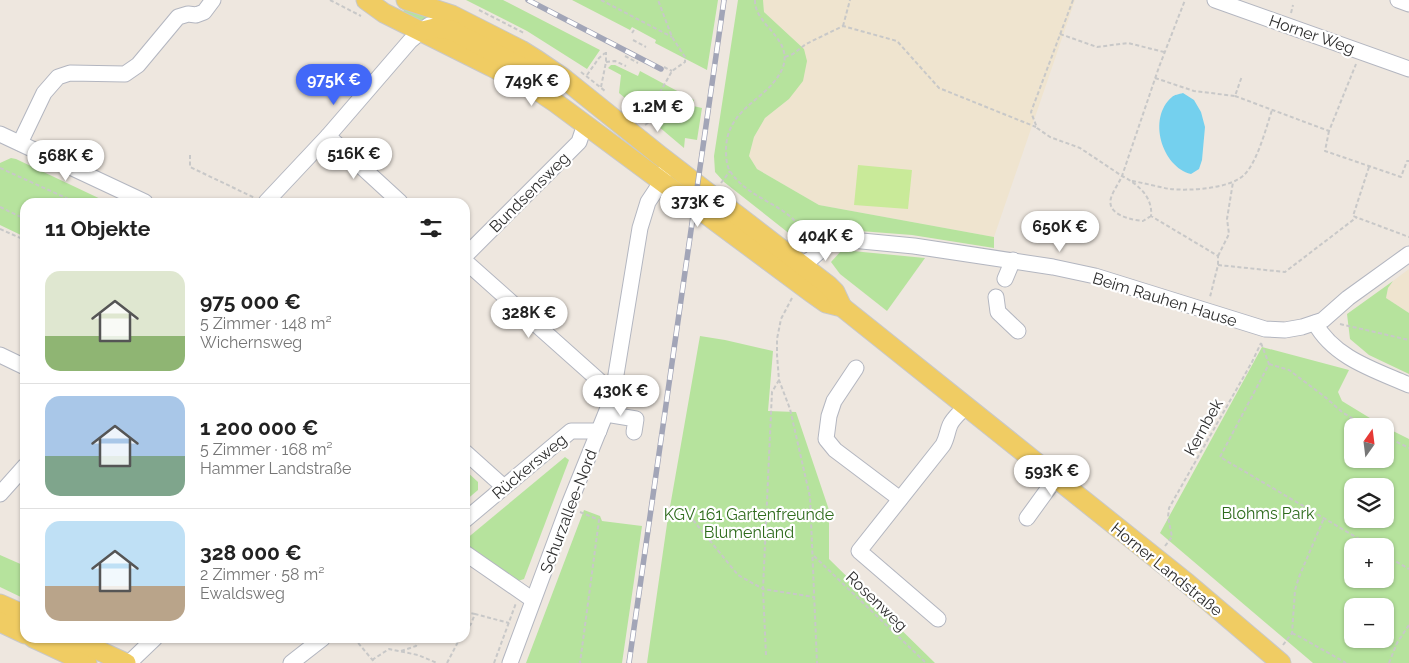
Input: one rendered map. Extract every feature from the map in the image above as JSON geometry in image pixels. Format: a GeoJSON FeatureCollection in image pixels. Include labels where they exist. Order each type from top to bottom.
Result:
{"type":"FeatureCollection","features":[{"type":"Feature","properties":{"kind":"main road","name":"Horner Landstraße"},"geometry":{"type":"LineString","coordinates":[[366,0],[384,13],[541,92],[826,303],[842,307],[1187,583],[1281,663]]}},
{"type":"Feature","properties":{"kind":"main road"},"geometry":{"type":"LineString","coordinates":[[406,0],[445,13],[521,50],[562,77],[606,112]]}},
{"type":"Feature","properties":{"kind":"main road"},"geometry":{"type":"LineString","coordinates":[[422,32],[435,28],[451,30],[606,112]]}},
{"type":"Feature","properties":{"kind":"main road","name":"Horner Landstraße"},"geometry":{"type":"LineString","coordinates":[[606,112],[802,264],[835,292],[842,307]]}},
{"type":"Feature","properties":{"kind":"main road"},"geometry":{"type":"LineString","coordinates":[[0,604],[20,613]]}},
{"type":"Feature","properties":{"kind":"main road"},"geometry":{"type":"LineString","coordinates":[[0,622],[20,632]]}},
{"type":"Feature","properties":{"kind":"main road"},"geometry":{"type":"LineString","coordinates":[[44,643],[87,663]]}},
{"type":"Feature","properties":{"kind":"main road"},"geometry":{"type":"LineString","coordinates":[[83,643],[128,663]]}},
{"type":"Feature","properties":{"kind":"street"},"geometry":{"type":"LineString","coordinates":[[20,143],[44,93],[58,77],[70,73],[125,74],[138,65],[178,17],[204,12],[213,0]]}},
{"type":"Feature","properties":{"kind":"street","name":"Horner Weg"},"geometry":{"type":"LineString","coordinates":[[1215,0],[1409,69]]}},
{"type":"Feature","properties":{"kind":"street"},"geometry":{"type":"LineString","coordinates":[[1398,0],[1409,4]]}},
{"type":"Feature","properties":{"kind":"street"},"geometry":{"type":"LineString","coordinates":[[270,198],[328,136],[410,41],[445,13]]}},
{"type":"Feature","properties":{"kind":"street","name":"Bundsensweg"},"geometry":{"type":"LineString","coordinates":[[470,251],[579,142],[586,124]]}},
{"type":"Feature","properties":{"kind":"street"},"geometry":{"type":"LineString","coordinates":[[328,136],[396,198]]}},
{"type":"Feature","properties":{"kind":"street"},"geometry":{"type":"LineString","coordinates":[[1,138],[20,143],[137,198]]}},
{"type":"Feature","properties":{"kind":"street"},"geometry":{"type":"LineString","coordinates":[[659,155],[663,166],[662,181]]}},
{"type":"Feature","properties":{"kind":"street","name":"Schurzallee-Nord"},"geometry":{"type":"LineString","coordinates":[[510,663],[527,596],[568,507],[613,393],[640,228],[648,202],[662,181]]}},
{"type":"Feature","properties":{"kind":"street","name":"Beim Rauhen Hause"},"geometry":{"type":"LineString","coordinates":[[802,264],[811,259],[829,243],[841,239],[888,243],[1013,260],[1094,276],[1206,312],[1263,336],[1319,322]]}},
{"type":"Feature","properties":{"kind":"street"},"geometry":{"type":"LineString","coordinates":[[1409,254],[1348,298],[1319,322],[1328,343],[1369,367],[1409,385]]}},
{"type":"Feature","properties":{"kind":"street"},"geometry":{"type":"LineString","coordinates":[[762,255],[788,264],[802,264]]}},
{"type":"Feature","properties":{"kind":"street"},"geometry":{"type":"LineString","coordinates":[[1004,279],[1013,260]]}},
{"type":"Feature","properties":{"kind":"street"},"geometry":{"type":"LineString","coordinates":[[470,265],[613,393]]}},
{"type":"Feature","properties":{"kind":"street"},"geometry":{"type":"LineString","coordinates":[[996,297],[998,312],[1018,331]]}},
{"type":"Feature","properties":{"kind":"street"},"geometry":{"type":"LineString","coordinates":[[0,355],[20,365]]}},
{"type":"Feature","properties":{"kind":"street"},"geometry":{"type":"LineString","coordinates":[[856,368],[834,401],[829,416],[826,438],[835,450],[900,499]]}},
{"type":"Feature","properties":{"kind":"street"},"geometry":{"type":"LineString","coordinates":[[938,620],[859,551],[943,445],[953,420],[966,406]]}},
{"type":"Feature","properties":{"kind":"street"},"geometry":{"type":"LineString","coordinates":[[606,414],[636,420],[634,432]]}},
{"type":"Feature","properties":{"kind":"street","name":"Rückersweg"},"geometry":{"type":"LineString","coordinates":[[470,516],[571,431],[599,431]]}},
{"type":"Feature","properties":{"kind":"street"},"geometry":{"type":"LineString","coordinates":[[470,456],[504,487]]}},
{"type":"Feature","properties":{"kind":"street"},"geometry":{"type":"LineString","coordinates":[[0,494],[20,472]]}},
{"type":"Feature","properties":{"kind":"street"},"geometry":{"type":"LineString","coordinates":[[1027,518],[1056,478]]}},
{"type":"Feature","properties":{"kind":"street"},"geometry":{"type":"LineString","coordinates":[[470,556],[527,596]]}},
{"type":"Feature","properties":{"kind":"street"},"geometry":{"type":"LineString","coordinates":[[128,663],[150,643]]}},
{"type":"Feature","properties":{"kind":"street"},"geometry":{"type":"LineString","coordinates":[[291,663],[317,643]]}},
{"type":"Feature","properties":{"kind":"path"},"geometry":{"type":"LineString","coordinates":[[601,0],[672,37]]}},
{"type":"Feature","properties":{"kind":"path"},"geometry":{"type":"LineString","coordinates":[[644,126],[656,117],[659,94],[672,71],[685,62],[685,56],[672,37],[658,0]]}},
{"type":"Feature","properties":{"kind":"path"},"geometry":{"type":"LineString","coordinates":[[755,0],[760,14],[780,43],[785,57],[782,68],[773,85],[750,103],[729,128],[726,137],[726,154],[730,171],[754,195],[792,218],[801,229],[807,245]]}},
{"type":"Feature","properties":{"kind":"path"},"geometry":{"type":"LineString","coordinates":[[843,26],[850,0]]}},
{"type":"Feature","properties":{"kind":"path"},"geometry":{"type":"LineString","coordinates":[[1037,128],[1031,112],[1072,0]]}},
{"type":"Feature","properties":{"kind":"path"},"geometry":{"type":"LineString","coordinates":[[1132,181],[1149,199],[1152,207],[1151,216],[1143,222],[1130,220],[1114,211],[1110,205],[1111,198],[1122,176],[1155,78],[1185,0]]}},
{"type":"Feature","properties":{"kind":"path"},"geometry":{"type":"LineString","coordinates":[[785,57],[806,44],[843,26],[898,40],[939,88],[1037,128],[1050,137],[1080,148],[1132,181],[1170,189],[1188,190],[1214,187],[1233,182],[1244,175],[1251,166],[1272,110]]}},
{"type":"Feature","properties":{"kind":"path"},"geometry":{"type":"LineString","coordinates":[[632,34],[634,30]]}},
{"type":"Feature","properties":{"kind":"path"},"geometry":{"type":"LineString","coordinates":[[1060,34],[1097,47],[1128,43],[1165,52]]}},
{"type":"Feature","properties":{"kind":"path"},"geometry":{"type":"LineString","coordinates":[[633,40],[646,47]]}},
{"type":"Feature","properties":{"kind":"path"},"geometry":{"type":"LineString","coordinates":[[1361,51],[1329,131],[1325,151],[1401,177],[1407,161],[1409,161]]}},
{"type":"Feature","properties":{"kind":"path"},"geometry":{"type":"LineString","coordinates":[[587,76],[605,52],[606,62],[601,87]]}},
{"type":"Feature","properties":{"kind":"path"},"geometry":{"type":"LineString","coordinates":[[625,56],[638,63]]}},
{"type":"Feature","properties":{"kind":"path"},"geometry":{"type":"LineString","coordinates":[[606,62],[615,61],[626,66]]}},
{"type":"Feature","properties":{"kind":"path"},"geometry":{"type":"LineString","coordinates":[[664,67],[672,71]]}},
{"type":"Feature","properties":{"kind":"path"},"geometry":{"type":"LineString","coordinates":[[1235,96],[1242,76]]}},
{"type":"Feature","properties":{"kind":"path"},"geometry":{"type":"LineString","coordinates":[[1155,78],[1194,90],[1235,96],[1329,131]]}},
{"type":"Feature","properties":{"kind":"path"},"geometry":{"type":"LineString","coordinates":[[190,155],[190,168],[257,198]]}},
{"type":"Feature","properties":{"kind":"path"},"geometry":{"type":"LineString","coordinates":[[1369,167],[1353,216],[1409,237]]}},
{"type":"Feature","properties":{"kind":"path"},"geometry":{"type":"LineString","coordinates":[[0,168],[67,198]]}},
{"type":"Feature","properties":{"kind":"path"},"geometry":{"type":"LineString","coordinates":[[723,181],[730,171]]}},
{"type":"Feature","properties":{"kind":"path"},"geometry":{"type":"LineString","coordinates":[[1206,312],[1218,265],[1218,256],[1229,234],[1227,219],[1233,182]]}},
{"type":"Feature","properties":{"kind":"path"},"geometry":{"type":"LineString","coordinates":[[0,207],[20,217]]}},
{"type":"Feature","properties":{"kind":"path"},"geometry":{"type":"LineString","coordinates":[[1151,216],[1218,256]]}},
{"type":"Feature","properties":{"kind":"path"},"geometry":{"type":"LineString","coordinates":[[1218,265],[1285,272],[1357,217]]}},
{"type":"Feature","properties":{"kind":"path"},"geometry":{"type":"LineString","coordinates":[[0,228],[20,238]]}},
{"type":"Feature","properties":{"kind":"path"},"geometry":{"type":"LineString","coordinates":[[801,285],[781,319],[777,347],[779,380],[790,409],[810,498],[814,555],[817,663]]}},
{"type":"Feature","properties":{"kind":"path"},"geometry":{"type":"LineString","coordinates":[[1319,322],[1409,340]]}},
{"type":"Feature","properties":{"kind":"path"},"geometry":{"type":"LineString","coordinates":[[1263,336],[1269,364],[1220,457],[1358,538]]}},
{"type":"Feature","properties":{"kind":"path","name":"Kernbek"},"geometry":{"type":"LineString","coordinates":[[1172,537],[1168,517],[1169,508],[1252,362],[1263,336]]}},
{"type":"Feature","properties":{"kind":"path"},"geometry":{"type":"LineString","coordinates":[[1269,364],[1289,370],[1351,418]]}},
{"type":"Feature","properties":{"kind":"path"},"geometry":{"type":"LineString","coordinates":[[766,655],[763,589],[772,392],[779,380]]}},
{"type":"Feature","properties":{"kind":"path"},"geometry":{"type":"LineString","coordinates":[[1394,440],[1409,448]]}},
{"type":"Feature","properties":{"kind":"path"},"geometry":{"type":"LineString","coordinates":[[568,507],[599,520],[580,663]]}},
{"type":"Feature","properties":{"kind":"path"},"geometry":{"type":"LineString","coordinates":[[1324,517],[1299,577],[1292,633],[1346,663]]}},
{"type":"Feature","properties":{"kind":"path"},"geometry":{"type":"LineString","coordinates":[[693,520],[738,575],[763,589],[814,596]]}},
{"type":"Feature","properties":{"kind":"path","name":"Rosenweg"},"geometry":{"type":"LineString","coordinates":[[814,555],[926,663]]}},
{"type":"Feature","properties":{"kind":"path"},"geometry":{"type":"LineString","coordinates":[[1394,560],[1409,569]]}},
{"type":"Feature","properties":{"kind":"path"},"geometry":{"type":"LineString","coordinates":[[494,663],[509,623],[527,596]]}},
{"type":"Feature","properties":{"kind":"path"},"geometry":{"type":"LineString","coordinates":[[470,613],[509,623]]}},
{"type":"Feature","properties":{"kind":"path"},"geometry":{"type":"LineString","coordinates":[[470,625],[475,614]]}},
{"type":"Feature","properties":{"kind":"path"},"geometry":{"type":"LineString","coordinates":[[1389,663],[1397,643],[1409,625]]}},
{"type":"Feature","properties":{"kind":"path"},"geometry":{"type":"LineString","coordinates":[[358,643],[375,663]]}},
{"type":"Feature","properties":{"kind":"path"},"geometry":{"type":"LineString","coordinates":[[400,652],[416,646],[418,643]]}},
{"type":"Feature","properties":{"kind":"path"},"geometry":{"type":"LineString","coordinates":[[447,663],[457,643]]}},
{"type":"Feature","properties":{"kind":"path"},"geometry":{"type":"LineString","coordinates":[[372,660],[389,649],[418,655],[437,663]]}},
{"type":"Feature","properties":{"kind":"shaded area"},"geometry":{"type":"Polygon","coordinates":[[[763,0],[1075,0],[994,237],[819,205],[757,169],[749,156],[754,137],[765,118],[789,99],[804,49],[764,12],[763,0]]]}},
{"type":"Feature","properties":{"kind":"shaded area"},"geometry":{"type":"Polygon","coordinates":[[[1409,269],[1409,313],[1386,298],[1388,288],[1393,281],[1409,269]]]}},
{"type":"Feature","properties":{"kind":"green space"},"geometry":{"type":"Polygon","coordinates":[[[466,0],[503,0],[600,50],[587,69],[527,31],[466,0]]]}},
{"type":"Feature","properties":{"kind":"green space"},"geometry":{"type":"Polygon","coordinates":[[[572,0],[718,0],[707,70],[655,43],[656,40],[632,27],[630,30],[572,0]]]}},
{"type":"Feature","properties":{"kind":"green space"},"geometry":{"type":"Polygon","coordinates":[[[738,0],[763,0],[764,12],[804,49],[807,61],[803,81],[789,99],[765,118],[754,137],[749,156],[757,169],[819,205],[994,237],[994,248],[912,235],[847,230],[827,233],[800,242],[724,182],[715,172],[714,156],[738,0]]]}},
{"type":"Feature","properties":{"kind":"green space"},"geometry":{"type":"Polygon","coordinates":[[[405,7],[433,17],[426,24],[403,12],[405,7]]]}},
{"type":"Feature","properties":{"kind":"green space"},"geometry":{"type":"Polygon","coordinates":[[[611,65],[615,65],[638,76],[640,71],[694,100],[693,106],[702,108],[697,140],[685,138],[684,148],[619,93],[621,75],[608,68],[611,65]]]}},
{"type":"Feature","properties":{"kind":"green space"},"geometry":{"type":"Polygon","coordinates":[[[11,158],[16,159],[99,198],[20,198],[20,235],[0,225],[0,163],[11,158]]]}},
{"type":"Feature","properties":{"kind":"green space"},"geometry":{"type":"Polygon","coordinates":[[[858,165],[912,170],[908,209],[854,205],[858,165]]]}},
{"type":"Feature","properties":{"kind":"green space"},"geometry":{"type":"Polygon","coordinates":[[[842,250],[925,258],[887,311],[840,274],[831,262],[842,250]]]}},
{"type":"Feature","properties":{"kind":"green space"},"geometry":{"type":"Polygon","coordinates":[[[1393,281],[1388,288],[1386,298],[1409,313],[1409,374],[1369,355],[1350,339],[1347,314],[1393,281]]]}},
{"type":"Feature","properties":{"kind":"green space","name":"KGV 161 Gartenfreunde Blumenland"},"geometry":{"type":"Polygon","coordinates":[[[700,336],[773,351],[768,411],[796,412],[829,510],[829,559],[935,663],[647,663],[667,524],[700,336]]]}},
{"type":"Feature","properties":{"kind":"green space","name":"Blohms Park"},"geometry":{"type":"Polygon","coordinates":[[[1262,347],[1349,370],[1338,392],[1342,401],[1370,418],[1344,418],[1344,468],[1394,468],[1394,432],[1409,439],[1409,663],[1313,663],[1160,533],[1262,347]]]}},
{"type":"Feature","properties":{"kind":"green space"},"geometry":{"type":"Polygon","coordinates":[[[565,457],[569,460],[524,579],[518,581],[511,579],[470,549],[470,536],[565,457]]]}},
{"type":"Feature","properties":{"kind":"green space"},"geometry":{"type":"Polygon","coordinates":[[[470,475],[478,482],[478,490],[470,497],[470,475]]]}},
{"type":"Feature","properties":{"kind":"green space"},"geometry":{"type":"Polygon","coordinates":[[[584,510],[600,516],[602,521],[642,526],[622,663],[526,663],[584,510]]]}},
{"type":"Feature","properties":{"kind":"green space"},"geometry":{"type":"Polygon","coordinates":[[[0,555],[20,564],[20,597],[0,587],[0,555]]]}},
{"type":"Feature","properties":{"kind":"water"},"geometry":{"type":"Polygon","coordinates":[[[1183,93],[1194,100],[1201,112],[1205,127],[1202,160],[1199,169],[1191,174],[1181,170],[1172,162],[1161,141],[1159,129],[1160,117],[1164,106],[1173,96],[1183,93]]]}},
{"type":"Feature","properties":{"kind":"railway"},"geometry":{"type":"LineString","coordinates":[[528,0],[661,69]]}},
{"type":"Feature","properties":{"kind":"railway"},"geometry":{"type":"LineString","coordinates":[[629,663],[724,0]]}}]}
